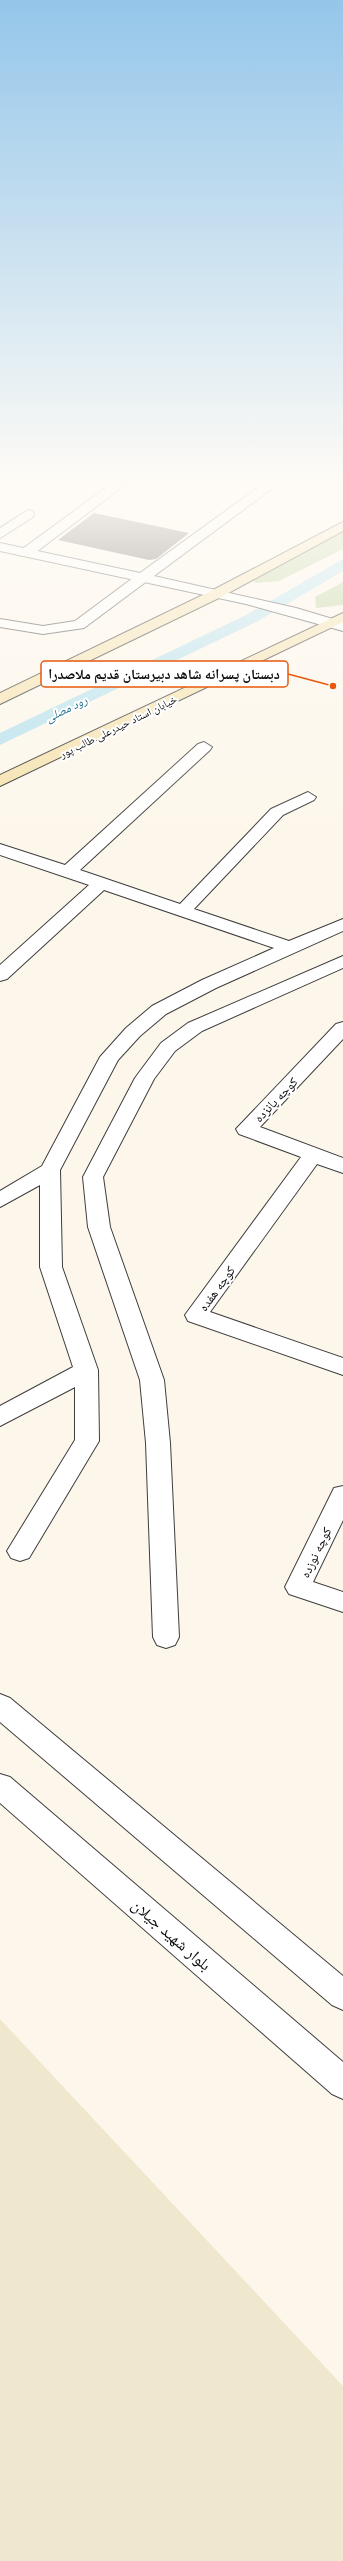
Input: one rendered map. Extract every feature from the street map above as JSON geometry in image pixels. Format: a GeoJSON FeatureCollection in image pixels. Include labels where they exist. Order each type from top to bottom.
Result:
{"type":"FeatureCollection","features":[{"type":"Feature","properties":{"kind":"main road"},"geometry":{"type":"LineString","coordinates":[[0,699],[203,601]]}},
{"type":"Feature","properties":{"kind":"main road","name":"خیابان استاد حیدرعلی طالب پور"},"geometry":{"type":"LineString","coordinates":[[0,781],[336,626],[343,617]]}},
{"type":"Feature","properties":{"kind":"street"},"geometry":{"type":"LineString","coordinates":[[0,623],[43,630],[79,625],[112,601]]}},
{"type":"Feature","properties":{"kind":"street"},"geometry":{"type":"LineString","coordinates":[[248,601],[296,612],[336,626]]}},
{"type":"Feature","properties":{"kind":"street"},"geometry":{"type":"LineString","coordinates":[[68,872],[204,747]]}},
{"type":"Feature","properties":{"kind":"street"},"geometry":{"type":"LineString","coordinates":[[183,911],[277,812],[308,798]]}},
{"type":"Feature","properties":{"kind":"street"},"geometry":{"type":"LineString","coordinates":[[0,849],[291,948]]}},
{"type":"Feature","properties":{"kind":"street"},"geometry":{"type":"LineString","coordinates":[[0,975],[102,884]]}},
{"type":"Feature","properties":{"kind":"street"},"geometry":{"type":"LineString","coordinates":[[20,1551],[87,1441],[86,1370],[51,1267],[50,1170],[110,1057],[133,1032],[159,1010],[209,984],[343,924]]}},
{"type":"Feature","properties":{"kind":"street"},"geometry":{"type":"LineString","coordinates":[[166,1637],[158,1443],[152,1380],[99,1227],[93,1177],[145,1078],[168,1047],[195,1027],[343,961]]}},
{"type":"Feature","properties":{"kind":"street","name":"کوچه پانزده"},"geometry":{"type":"LineString","coordinates":[[343,1028],[246,1129],[343,1166]]}},
{"type":"Feature","properties":{"kind":"street","name":"کوچه هفده"},"geometry":{"type":"LineString","coordinates":[[313,1155],[196,1315],[343,1367]]}},
{"type":"Feature","properties":{"kind":"street"},"geometry":{"type":"LineString","coordinates":[[0,1200],[50,1170]]}},
{"type":"Feature","properties":{"kind":"street"},"geometry":{"type":"LineString","coordinates":[[0,1417],[86,1370]]}},
{"type":"Feature","properties":{"kind":"street","name":"کوچه نوزده"},"geometry":{"type":"LineString","coordinates":[[343,1495],[298,1586],[343,1602]]}},
{"type":"Feature","properties":{"kind":"street"},"geometry":{"type":"LineString","coordinates":[[0,1706],[343,1995]]}},
{"type":"Feature","properties":{"kind":"street","name":"بلوار شهید جیلان"},"geometry":{"type":"LineString","coordinates":[[0,1786],[343,2083]]}},
{"type":"Feature","properties":{"kind":"shaded area"},"geometry":{"type":"Polygon","coordinates":[[[0,2019],[343,2386],[343,2561],[0,2561],[0,2019]]]}},
{"type":"Feature","properties":{"kind":"green space"},"geometry":{"type":"Polygon","coordinates":[[[315,601],[343,601],[343,605],[316,608],[315,601]]]}},
{"type":"Feature","properties":{"kind":"waterway","name":"رود مصلی"},"geometry":{"type":"LineString","coordinates":[[0,740],[252,618],[281,601]]}},
{"type":"Feature","properties":{"kind":"place","name":"دبستان پسرانه شاهد دبیرستان قدیم ملاصدرا"},"geometry":{"type":"Point","coordinates":[333,686]}}]}
